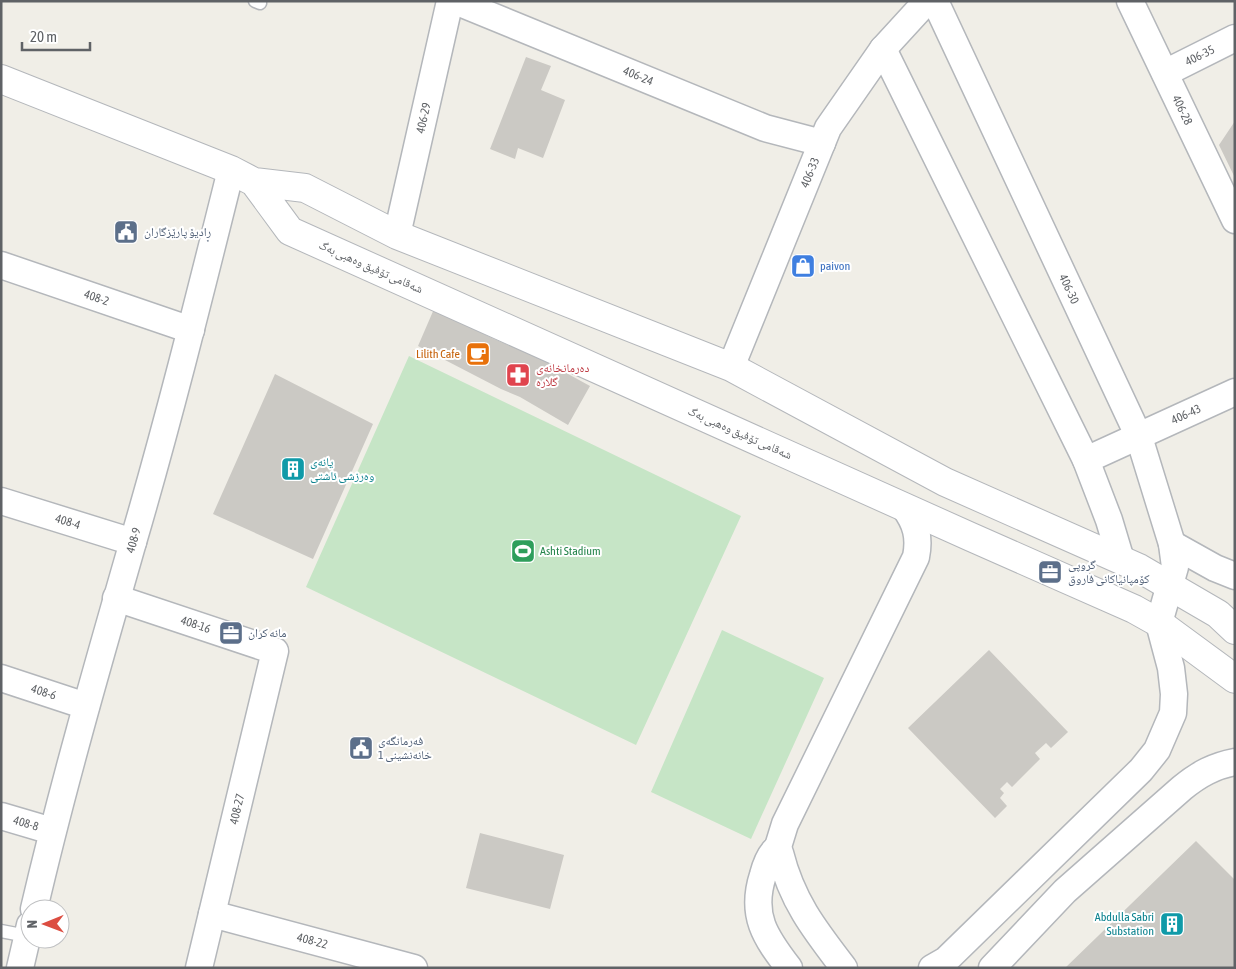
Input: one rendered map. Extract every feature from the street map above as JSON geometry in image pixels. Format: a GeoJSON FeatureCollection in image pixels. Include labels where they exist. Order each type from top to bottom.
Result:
{"type":"FeatureCollection","features":[{"type":"Feature","properties":{"kind":"street","name":"406-29"},"geometry":{"type":"LineString","coordinates":[[397,235],[450,1]]}},
{"type":"Feature","properties":{"kind":"street","name":"406-24"},"geometry":{"type":"LineString","coordinates":[[455,1],[765,128],[822,143]]}},
{"type":"Feature","properties":{"kind":"street","name":"406-33"},"geometry":{"type":"LineString","coordinates":[[731,367],[828,128],[883,49],[927,1]]}},
{"type":"Feature","properties":{"kind":"street","name":"406-30"},"geometry":{"type":"LineString","coordinates":[[935,1],[1139,437],[1172,544],[1175,567],[1159,623]]}},
{"type":"Feature","properties":{"kind":"street","name":"406-28"},"geometry":{"type":"LineString","coordinates":[[1130,1],[1235,220]]}},
{"type":"Feature","properties":{"kind":"street","name":"406-35"},"geometry":{"type":"LineString","coordinates":[[1165,73],[1235,38]]}},
{"type":"Feature","properties":{"kind":"street"},"geometry":{"type":"LineString","coordinates":[[883,49],[1086,460],[1109,520],[1121,560]]}},
{"type":"Feature","properties":{"kind":"street"},"geometry":{"type":"LineString","coordinates":[[1,79],[243,176],[305,188],[397,235],[731,367],[945,482],[1121,560],[1171,585],[1218,614],[1235,630]]}},
{"type":"Feature","properties":{"kind":"street","name":"408-9"},"geometry":{"type":"LineString","coordinates":[[36,899],[52,831],[191,330],[243,176]]}},
{"type":"Feature","properties":{"kind":"street","name":"شەقامی تۆفیق وەهبی بەگ"},"geometry":{"type":"LineString","coordinates":[[243,176],[290,231],[971,538],[1134,609],[1159,623],[1235,679]]}},
{"type":"Feature","properties":{"kind":"street","name":"408-2"},"geometry":{"type":"LineString","coordinates":[[1,265],[191,330]]}},
{"type":"Feature","properties":{"kind":"street","name":"406-43"},"geometry":{"type":"LineString","coordinates":[[1086,460],[1235,392]]}},
{"type":"Feature","properties":{"kind":"street","name":"408-4"},"geometry":{"type":"LineString","coordinates":[[1,501],[133,542]]}},
{"type":"Feature","properties":{"kind":"street"},"geometry":{"type":"LineString","coordinates":[[904,507],[913,519],[918,535],[916,557]]}},
{"type":"Feature","properties":{"kind":"street"},"geometry":{"type":"LineString","coordinates":[[789,968],[765,934],[757,902],[760,885],[772,852],[777,850],[786,824],[916,557],[933,540],[948,535],[971,538]]}},
{"type":"Feature","properties":{"kind":"street"},"geometry":{"type":"LineString","coordinates":[[1172,544],[1215,568],[1235,576]]}},
{"type":"Feature","properties":{"kind":"street","name":"408-16"},"geometry":{"type":"LineString","coordinates":[[116,598],[275,651]]}},
{"type":"Feature","properties":{"kind":"street"},"geometry":{"type":"LineString","coordinates":[[932,968],[946,960],[1141,770],[1157,750],[1172,713],[1174,694],[1171,668],[1159,623]]}},
{"type":"Feature","properties":{"kind":"street","name":"408-27"},"geometry":{"type":"LineString","coordinates":[[200,968],[275,651]]}},
{"type":"Feature","properties":{"kind":"street","name":"408-6"},"geometry":{"type":"LineString","coordinates":[[1,678],[86,706]]}},
{"type":"Feature","properties":{"kind":"street"},"geometry":{"type":"LineString","coordinates":[[992,968],[1065,891],[1199,774],[1216,766],[1235,762]]}},
{"type":"Feature","properties":{"kind":"street","name":"408-8"},"geometry":{"type":"LineString","coordinates":[[1,816],[52,831]]}},
{"type":"Feature","properties":{"kind":"street"},"geometry":{"type":"LineString","coordinates":[[1090,819],[1116,846]]}},
{"type":"Feature","properties":{"kind":"street"},"geometry":{"type":"LineString","coordinates":[[777,850],[780,853],[789,883],[798,903],[810,923],[844,968]]}},
{"type":"Feature","properties":{"kind":"street","name":"408-22"},"geometry":{"type":"LineString","coordinates":[[212,914],[414,968]]}},
{"type":"Feature","properties":{"kind":"street"},"geometry":{"type":"LineString","coordinates":[[765,934],[781,923],[800,920],[810,923]]}},
{"type":"Feature","properties":{"kind":"street"},"geometry":{"type":"LineString","coordinates":[[20,968],[25,949]]}},
{"type":"Feature","properties":{"kind":"lane"},"geometry":{"type":"LineString","coordinates":[[1,931],[20,931]]}},
{"type":"Feature","properties":{"kind":"green space","name":"Ashti Stadium"},"geometry":{"type":"Polygon","coordinates":[[[409,356],[741,516],[636,745],[306,587],[409,356]]]}},
{"type":"Feature","properties":{"kind":"green space"},"geometry":{"type":"Polygon","coordinates":[[[722,630],[824,678],[751,839],[651,792],[722,630]]]}},
{"type":"Feature","properties":{"kind":"building"},"geometry":{"type":"Polygon","coordinates":[[[526,57],[551,66],[541,90],[565,100],[543,158],[518,148],[515,159],[490,149],[526,57]]]}},
{"type":"Feature","properties":{"kind":"building"},"geometry":{"type":"Polygon","coordinates":[[[1235,121],[1235,178],[1219,145],[1235,121]]]}},
{"type":"Feature","properties":{"kind":"building"},"geometry":{"type":"Polygon","coordinates":[[[434,309],[494,339],[537,357],[590,386],[568,425],[520,397],[418,346],[434,309]]]}},
{"type":"Feature","properties":{"kind":"building","name":"یانەی وەرزشی ئاشتی"},"geometry":{"type":"Polygon","coordinates":[[[275,374],[373,424],[313,559],[213,514],[275,374]]]}},
{"type":"Feature","properties":{"kind":"building"},"geometry":{"type":"Polygon","coordinates":[[[989,650],[1068,732],[1051,748],[1046,743],[1035,753],[1040,759],[1012,787],[1007,782],[1000,789],[1004,793],[1000,798],[1007,806],[995,818],[908,728],[989,650]]]}},
{"type":"Feature","properties":{"kind":"building"},"geometry":{"type":"Polygon","coordinates":[[[480,833],[564,855],[550,909],[466,888],[480,833]]]}},
{"type":"Feature","properties":{"kind":"building","name":"Abdulla Sabri Substation"},"geometry":{"type":"Polygon","coordinates":[[[1196,841],[1235,880],[1235,968],[1065,968],[1196,841]]]}},
{"type":"Feature","properties":{"kind":"place","name":"ڕادیۆ پارێزگاران"},"geometry":{"type":"Point","coordinates":[126,232]}},
{"type":"Feature","properties":{"kind":"place","name":"paivon"},"geometry":{"type":"Point","coordinates":[803,266]}},
{"type":"Feature","properties":{"kind":"place","name":"Lilith Cafe"},"geometry":{"type":"Point","coordinates":[478,354]}},
{"type":"Feature","properties":{"kind":"place","name":"دەرمانخانەی گلارە"},"geometry":{"type":"Point","coordinates":[518,375]}},
{"type":"Feature","properties":{"kind":"place","name":"یانەی وەرزشی ئاشتی"},"geometry":{"type":"Point","coordinates":[293,469]}},
{"type":"Feature","properties":{"kind":"place","name":"Ashti Stadium"},"geometry":{"type":"Point","coordinates":[523,551]}},
{"type":"Feature","properties":{"kind":"place","name":"گروپی کۆمپانیاکانی فاروق"},"geometry":{"type":"Point","coordinates":[1050,572]}},
{"type":"Feature","properties":{"kind":"place","name":"مانه كران"},"geometry":{"type":"Point","coordinates":[231,633]}},
{"type":"Feature","properties":{"kind":"place","name":"فەرمانگەی خانەنشینی 1"},"geometry":{"type":"Point","coordinates":[361,748]}},
{"type":"Feature","properties":{"kind":"place","name":"Abdulla Sabri Substation"},"geometry":{"type":"Point","coordinates":[1172,924]}}]}
